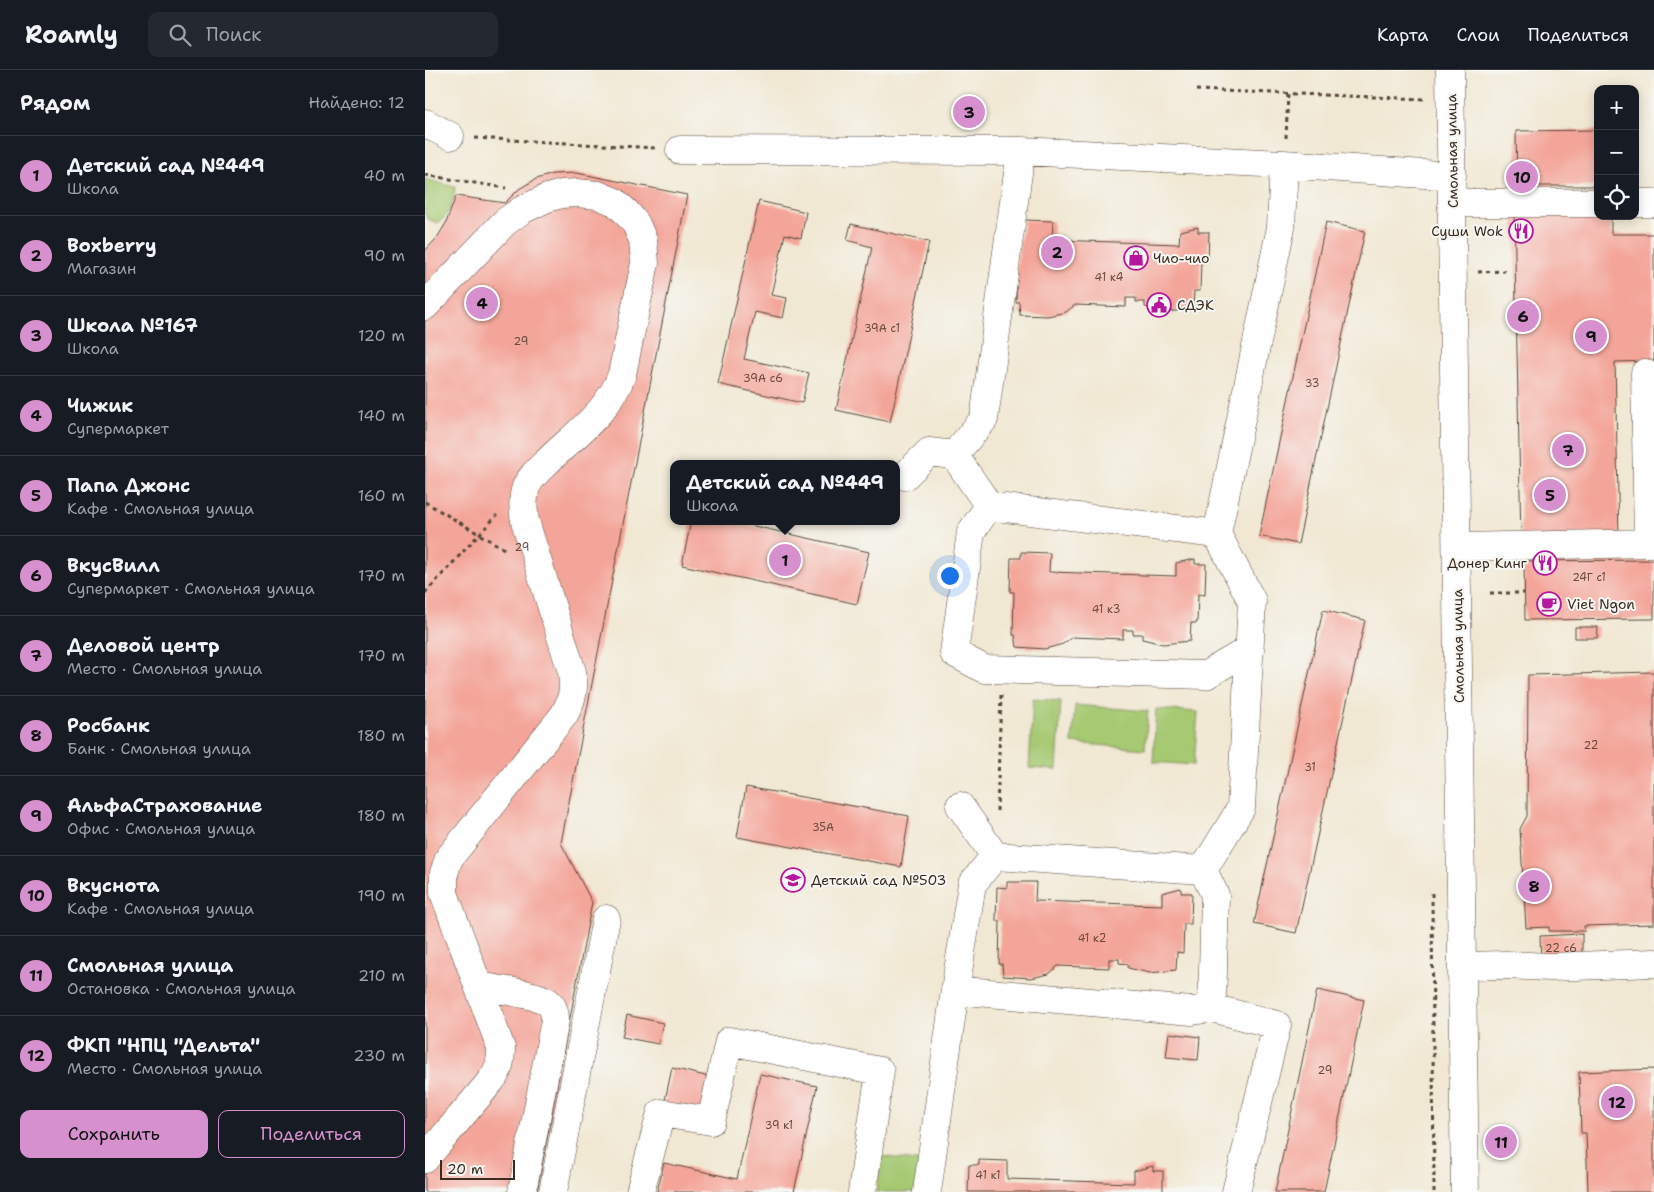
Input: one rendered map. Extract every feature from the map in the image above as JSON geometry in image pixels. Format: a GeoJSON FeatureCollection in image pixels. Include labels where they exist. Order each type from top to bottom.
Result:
{"type":"FeatureCollection","features":[{"type":"Feature","properties":{"kind":"street","name":"Смольная улица"},"geometry":{"type":"LineString","coordinates":[[1451,70],[1465,1192]]}},
{"type":"Feature","properties":{"kind":"street"},"geometry":{"type":"LineString","coordinates":[[425,123],[450,136]]}},
{"type":"Feature","properties":{"kind":"street"},"geometry":{"type":"LineString","coordinates":[[681,150],[1021,150],[1284,164],[1452,176]]}},
{"type":"Feature","properties":{"kind":"street"},"geometry":{"type":"LineString","coordinates":[[954,455],[984,419],[1021,150]]}},
{"type":"Feature","properties":{"kind":"street"},"geometry":{"type":"LineString","coordinates":[[1203,870],[1241,808],[1253,601],[1217,534],[1281,227],[1284,164]]}},
{"type":"Feature","properties":{"kind":"street"},"geometry":{"type":"LineString","coordinates":[[425,306],[505,222],[522,210],[547,198],[576,192],[598,195],[615,202],[636,224],[643,240],[645,263],[618,386],[607,404],[531,478],[524,496],[525,521],[572,672],[573,691],[570,704],[557,724],[449,858],[444,872],[444,893],[501,1048],[499,1067],[490,1082],[425,1159]]}},
{"type":"Feature","properties":{"kind":"street"},"geometry":{"type":"LineString","coordinates":[[1453,203],[1594,203]]}},
{"type":"Feature","properties":{"kind":"street"},"geometry":{"type":"LineString","coordinates":[[1639,203],[1654,203]]}},
{"type":"Feature","properties":{"kind":"street"},"geometry":{"type":"LineString","coordinates":[[1457,547],[1651,543],[1650,439],[1645,373]]}},
{"type":"Feature","properties":{"kind":"street"},"geometry":{"type":"LineString","coordinates":[[905,476],[929,452],[954,455],[989,506],[1217,534]]}},
{"type":"Feature","properties":{"kind":"street"},"geometry":{"type":"LineString","coordinates":[[989,506],[971,532],[954,653],[984,669],[1206,675],[1250,649]]}},
{"type":"Feature","properties":{"kind":"street"},"geometry":{"type":"LineString","coordinates":[[959,806],[995,856]]}},
{"type":"Feature","properties":{"kind":"street"},"geometry":{"type":"LineString","coordinates":[[995,856],[1203,870]]}},
{"type":"Feature","properties":{"kind":"street"},"geometry":{"type":"LineString","coordinates":[[927,1192],[972,884],[995,856]]}},
{"type":"Feature","properties":{"kind":"street"},"geometry":{"type":"LineString","coordinates":[[1203,870],[1215,896],[1212,1008]]}},
{"type":"Feature","properties":{"kind":"street"},"geometry":{"type":"LineString","coordinates":[[553,1192],[606,919]]}},
{"type":"Feature","properties":{"kind":"street"},"geometry":{"type":"LineString","coordinates":[[1462,966],[1507,965],[1550,967],[1654,963]]}},
{"type":"Feature","properties":{"kind":"street"},"geometry":{"type":"LineString","coordinates":[[478,986],[542,998],[552,1006],[555,1012],[522,1192]]}},
{"type":"Feature","properties":{"kind":"street"},"geometry":{"type":"LineString","coordinates":[[955,990],[1192,1011],[1212,1008],[1277,1025],[1237,1192]]}},
{"type":"Feature","properties":{"kind":"street"},"geometry":{"type":"LineString","coordinates":[[640,1192],[661,1113],[711,1121],[729,1042],[880,1071],[862,1192]]}},
{"type":"Feature","properties":{"kind":"path"},"geometry":{"type":"LineString","coordinates":[[1196,90],[1425,99]]}},
{"type":"Feature","properties":{"kind":"path"},"geometry":{"type":"LineString","coordinates":[[1284,164],[1288,93]]}},
{"type":"Feature","properties":{"kind":"path"},"geometry":{"type":"LineString","coordinates":[[450,136],[681,150]]}},
{"type":"Feature","properties":{"kind":"path"},"geometry":{"type":"LineString","coordinates":[[425,176],[505,188]]}},
{"type":"Feature","properties":{"kind":"path"},"geometry":{"type":"LineString","coordinates":[[425,502],[540,570]]}},
{"type":"Feature","properties":{"kind":"path"},"geometry":{"type":"LineString","coordinates":[[425,593],[499,513]]}},
{"type":"Feature","properties":{"kind":"path"},"geometry":{"type":"LineString","coordinates":[[1490,593],[1524,593]]}},
{"type":"Feature","properties":{"kind":"path"},"geometry":{"type":"LineString","coordinates":[[997,817],[1002,670]]}},
{"type":"Feature","properties":{"kind":"green space"},"geometry":{"type":"Polygon","coordinates":[[[425,179],[455,187],[454,197],[448,212],[437,223],[428,219],[425,215],[425,179]]]}},
{"type":"Feature","properties":{"kind":"green space"},"geometry":{"type":"Polygon","coordinates":[[[1033,699],[1061,701],[1057,770],[1029,768],[1033,699]]]}},
{"type":"Feature","properties":{"kind":"green space"},"geometry":{"type":"Polygon","coordinates":[[[1075,705],[1148,711],[1145,749],[1072,743],[1075,705]]]}},
{"type":"Feature","properties":{"kind":"green space"},"geometry":{"type":"Polygon","coordinates":[[[1156,709],[1198,712],[1194,765],[1153,762],[1156,709]]]}},
{"type":"Feature","properties":{"kind":"green space"},"geometry":{"type":"Polygon","coordinates":[[[882,1156],[922,1162],[917,1192],[876,1192],[882,1156]]]}},
{"type":"Feature","properties":{"kind":"building"},"geometry":{"type":"Polygon","coordinates":[[[1594,130],[1594,186],[1517,186],[1516,131],[1594,130]]]}},
{"type":"Feature","properties":{"kind":"building"},"geometry":{"type":"Polygon","coordinates":[[[577,173],[687,195],[561,843],[592,902],[537,1192],[425,1192],[425,251],[437,238],[446,223],[456,196],[505,203],[519,189],[536,179],[553,174],[577,173]]]}},
{"type":"Feature","properties":{"kind":"building"},"geometry":{"type":"Polygon","coordinates":[[[759,201],[806,212],[801,238],[785,234],[771,295],[787,298],[783,318],[755,312],[744,359],[809,373],[802,403],[718,384],[759,201]]]}},
{"type":"Feature","properties":{"kind":"building"},"geometry":{"type":"Polygon","coordinates":[[[1514,209],[1594,215],[1594,220],[1611,220],[1611,234],[1654,234],[1654,361],[1615,362],[1619,538],[1521,540],[1514,209]]]}},
{"type":"Feature","properties":{"kind":"building"},"geometry":{"type":"Polygon","coordinates":[[[1024,220],[1053,221],[1052,240],[1179,244],[1180,231],[1198,227],[1198,232],[1209,232],[1208,262],[1201,262],[1200,291],[1194,291],[1193,309],[1167,312],[1145,307],[1145,302],[1136,302],[1136,298],[1126,298],[1126,307],[1075,305],[1066,312],[1048,316],[1020,315],[1019,302],[1016,302],[1017,260],[1024,220]]]}},
{"type":"Feature","properties":{"kind":"building"},"geometry":{"type":"Polygon","coordinates":[[[1326,222],[1365,231],[1298,544],[1259,536],[1326,222]]]}},
{"type":"Feature","properties":{"kind":"building"},"geometry":{"type":"Polygon","coordinates":[[[851,224],[929,242],[890,422],[836,410],[872,247],[847,240],[851,224]]]}},
{"type":"Feature","properties":{"kind":"building"},"geometry":{"type":"Polygon","coordinates":[[[690,525],[750,525],[869,552],[857,604],[682,565],[690,525]]]}},
{"type":"Feature","properties":{"kind":"building"},"geometry":{"type":"Polygon","coordinates":[[[1021,552],[1050,553],[1049,572],[1176,576],[1176,563],[1195,559],[1195,564],[1206,564],[1205,595],[1198,594],[1197,623],[1191,623],[1190,641],[1163,644],[1142,639],[1142,634],[1133,634],[1133,630],[1123,630],[1123,639],[1072,637],[1063,644],[1045,649],[1017,647],[1015,635],[1013,635],[1014,592],[1010,592],[1011,558],[1021,558],[1021,552]]]}},
{"type":"Feature","properties":{"kind":"building"},"geometry":{"type":"Polygon","coordinates":[[[1654,560],[1654,619],[1525,620],[1524,561],[1654,560]]]}},
{"type":"Feature","properties":{"kind":"building"},"geometry":{"type":"Polygon","coordinates":[[[1323,610],[1365,620],[1296,933],[1254,924],[1323,610]]]}},
{"type":"Feature","properties":{"kind":"building"},"geometry":{"type":"Polygon","coordinates":[[[1575,627],[1598,627],[1597,638],[1575,638],[1575,627]]]}},
{"type":"Feature","properties":{"kind":"building"},"geometry":{"type":"Polygon","coordinates":[[[1654,672],[1654,924],[1584,926],[1585,931],[1549,931],[1549,927],[1526,928],[1520,829],[1527,816],[1528,675],[1654,672]]]}},
{"type":"Feature","properties":{"kind":"building"},"geometry":{"type":"Polygon","coordinates":[[[746,787],[909,816],[901,867],[737,837],[746,787]]]}},
{"type":"Feature","properties":{"kind":"building"},"geometry":{"type":"Polygon","coordinates":[[[1007,882],[1036,882],[1035,901],[1162,905],[1162,893],[1181,888],[1181,893],[1192,893],[1191,924],[1184,924],[1183,953],[1177,952],[1176,970],[1150,973],[1128,968],[1128,964],[1119,963],[1119,959],[1109,959],[1109,968],[1058,966],[1049,974],[1031,978],[1003,976],[1002,964],[999,964],[1000,921],[996,921],[997,887],[1007,888],[1007,882]]]}},
{"type":"Feature","properties":{"kind":"building"},"geometry":{"type":"Polygon","coordinates":[[[1582,934],[1582,959],[1541,961],[1540,936],[1582,934]]]}},
{"type":"Feature","properties":{"kind":"building"},"geometry":{"type":"Polygon","coordinates":[[[1317,990],[1364,1000],[1324,1192],[1275,1192],[1317,990]]]}},
{"type":"Feature","properties":{"kind":"building"},"geometry":{"type":"Polygon","coordinates":[[[627,1015],[663,1023],[658,1044],[622,1037],[627,1015]]]}},
{"type":"Feature","properties":{"kind":"building"},"geometry":{"type":"Polygon","coordinates":[[[1169,1033],[1200,1037],[1198,1060],[1166,1057],[1169,1033]]]}},
{"type":"Feature","properties":{"kind":"building"},"geometry":{"type":"Polygon","coordinates":[[[672,1068],[714,1078],[706,1114],[664,1105],[672,1068]]]}},
{"type":"Feature","properties":{"kind":"building"},"geometry":{"type":"Polygon","coordinates":[[[1654,1069],[1654,1192],[1588,1192],[1586,1133],[1581,1133],[1579,1072],[1654,1069]]]}},
{"type":"Feature","properties":{"kind":"building"},"geometry":{"type":"Polygon","coordinates":[[[760,1074],[817,1086],[794,1192],[657,1192],[664,1163],[737,1179],[760,1074]]]}},
{"type":"Feature","properties":{"kind":"building"},"geometry":{"type":"Polygon","coordinates":[[[979,1160],[1007,1161],[1007,1179],[1134,1183],[1134,1171],[1153,1166],[1153,1171],[1163,1171],[1163,1192],[968,1192],[969,1165],[979,1165],[979,1160]]]}},
{"type":"Feature","properties":{"kind":"place","name":"Школа №167"},"geometry":{"type":"Point","coordinates":[969,112]}},
{"type":"Feature","properties":{"kind":"place","name":"Вкуснота"},"geometry":{"type":"Point","coordinates":[1522,177]}},
{"type":"Feature","properties":{"kind":"place","name":"Суши Wok"},"geometry":{"type":"Point","coordinates":[1521,231]}},
{"type":"Feature","properties":{"kind":"place","name":"Boxberry"},"geometry":{"type":"Point","coordinates":[1057,252]}},
{"type":"Feature","properties":{"kind":"place","name":"Чио-чио"},"geometry":{"type":"Point","coordinates":[1136,258]}},
{"type":"Feature","properties":{"kind":"place","name":"Чижик"},"geometry":{"type":"Point","coordinates":[482,303]}},
{"type":"Feature","properties":{"kind":"place","name":"СДЭК"},"geometry":{"type":"Point","coordinates":[1159,305]}},
{"type":"Feature","properties":{"kind":"place","name":"ВкусВилл"},"geometry":{"type":"Point","coordinates":[1523,316]}},
{"type":"Feature","properties":{"kind":"place","name":"АльфаСтрахование"},"geometry":{"type":"Point","coordinates":[1591,336]}},
{"type":"Feature","properties":{"kind":"place","name":"Деловой центр"},"geometry":{"type":"Point","coordinates":[1568,450]}},
{"type":"Feature","properties":{"kind":"place","name":"Папа Джонс"},"geometry":{"type":"Point","coordinates":[1550,495]}},
{"type":"Feature","properties":{"kind":"place","name":"Детский сад №449"},"geometry":{"type":"Point","coordinates":[785,560]}},
{"type":"Feature","properties":{"kind":"place","name":"Донер Кинг"},"geometry":{"type":"Point","coordinates":[1545,563]}},
{"type":"Feature","properties":{"kind":"place","name":"Viet Ngon"},"geometry":{"type":"Point","coordinates":[1549,604]}},
{"type":"Feature","properties":{"kind":"place","name":"Детский сад №503"},"geometry":{"type":"Point","coordinates":[793,880]}},
{"type":"Feature","properties":{"kind":"place","name":"Росбанк"},"geometry":{"type":"Point","coordinates":[1534,886]}},
{"type":"Feature","properties":{"kind":"place","name":"ФКП \"НПЦ \"Дельта\""},"geometry":{"type":"Point","coordinates":[1617,1102]}},
{"type":"Feature","properties":{"kind":"place","name":"Смольная улица"},"geometry":{"type":"Point","coordinates":[1501,1142]}}]}
